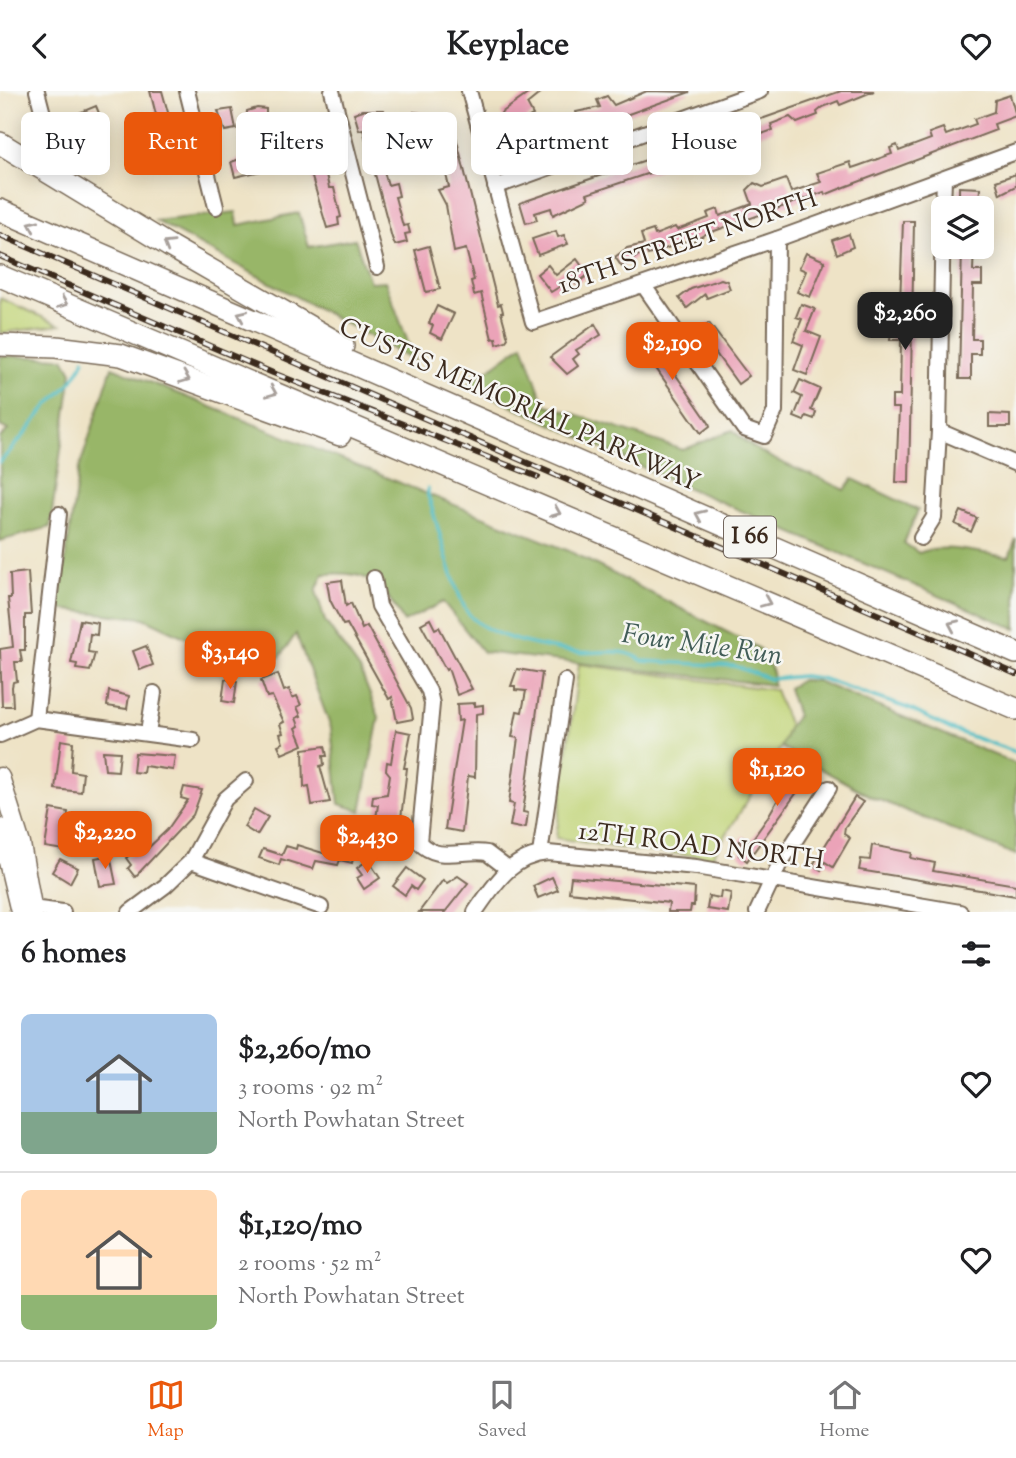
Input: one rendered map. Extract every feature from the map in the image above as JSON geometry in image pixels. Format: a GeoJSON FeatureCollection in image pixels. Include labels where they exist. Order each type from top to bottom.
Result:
{"type":"FeatureCollection","features":[{"type":"Feature","properties":{"kind":"highway"},"geometry":{"type":"LineString","coordinates":[[0,143],[306,326],[432,388],[484,421]]}},
{"type":"Feature","properties":{"kind":"highway","name":"CUSTIS MEMORIAL PARKWAY"},"geometry":{"type":"LineString","coordinates":[[0,210],[1016,653]]}},
{"type":"Feature","properties":{"kind":"highway","name":"I 66"},"geometry":{"type":"LineString","coordinates":[[0,276],[1016,709]]}},
{"type":"Feature","properties":{"kind":"highway"},"geometry":{"type":"LineString","coordinates":[[0,345],[75,348],[135,359],[412,464],[493,486]]}},
{"type":"Feature","properties":{"kind":"main road"},"geometry":{"type":"LineString","coordinates":[[0,777],[12,864]]}},
{"type":"Feature","properties":{"kind":"main road"},"geometry":{"type":"LineString","coordinates":[[0,828],[26,909]]}},
{"type":"Feature","properties":{"kind":"street"},"geometry":{"type":"LineString","coordinates":[[37,91],[42,112]]}},
{"type":"Feature","properties":{"kind":"street"},"geometry":{"type":"LineString","coordinates":[[187,91],[216,207]]}},
{"type":"Feature","properties":{"kind":"street"},"geometry":{"type":"LineString","coordinates":[[331,91],[377,267]]}},
{"type":"Feature","properties":{"kind":"street"},"geometry":{"type":"LineString","coordinates":[[469,91],[495,187],[760,91]]}},
{"type":"Feature","properties":{"kind":"street","name":"18TH STREET NORTH"},"geometry":{"type":"LineString","coordinates":[[495,187],[533,322],[644,286],[1016,152]]}},
{"type":"Feature","properties":{"kind":"street"},"geometry":{"type":"LineString","coordinates":[[943,196],[944,179]]}},
{"type":"Feature","properties":{"kind":"street"},"geometry":{"type":"LineString","coordinates":[[644,286],[744,429],[764,436],[775,411],[776,239]]}},
{"type":"Feature","properties":{"kind":"street"},"geometry":{"type":"LineString","coordinates":[[921,538],[934,517],[940,431],[942,259]]}},
{"type":"Feature","properties":{"kind":"street"},"geometry":{"type":"LineString","coordinates":[[940,431],[1016,464]]}},
{"type":"Feature","properties":{"kind":"street"},"geometry":{"type":"LineString","coordinates":[[36,719],[59,514]]}},
{"type":"Feature","properties":{"kind":"street"},"geometry":{"type":"LineString","coordinates":[[374,577],[379,605],[432,700],[432,727],[417,836],[425,848],[444,854],[485,852],[508,869],[475,912]]}},
{"type":"Feature","properties":{"kind":"street"},"geometry":{"type":"LineString","coordinates":[[540,854],[565,681]]}},
{"type":"Feature","properties":{"kind":"street"},"geometry":{"type":"LineString","coordinates":[[148,733],[154,693]]}},
{"type":"Feature","properties":{"kind":"street"},"geometry":{"type":"LineString","coordinates":[[0,734],[36,719],[193,740]]}},
{"type":"Feature","properties":{"kind":"street"},"geometry":{"type":"LineString","coordinates":[[130,912],[191,862],[225,799],[246,781]]}},
{"type":"Feature","properties":{"kind":"street"},"geometry":{"type":"LineString","coordinates":[[757,912],[771,878],[829,788]]}},
{"type":"Feature","properties":{"kind":"street","name":"12TH ROAD NORTH"},"geometry":{"type":"LineString","coordinates":[[508,869],[524,858],[540,854],[696,867],[960,912]]}},
{"type":"Feature","properties":{"kind":"street"},"geometry":{"type":"LineString","coordinates":[[191,862],[321,907]]}},
{"type":"Feature","properties":{"kind":"street"},"geometry":{"type":"LineString","coordinates":[[26,909],[63,912]]}},
{"type":"Feature","properties":{"kind":"green space"},"geometry":{"type":"Polygon","coordinates":[[[236,212],[238,225],[299,213],[309,247],[355,239],[370,282],[385,281],[415,361],[156,221],[236,212]]]}},
{"type":"Feature","properties":{"kind":"green space"},"geometry":{"type":"Polygon","coordinates":[[[0,298],[60,325],[0,333],[0,298]]]}},
{"type":"Feature","properties":{"kind":"green space"},"geometry":{"type":"Polygon","coordinates":[[[523,344],[544,404],[683,450],[733,430],[757,450],[786,465],[845,490],[853,479],[918,510],[904,543],[919,553],[951,549],[1009,557],[1016,539],[1016,629],[672,481],[468,385],[523,344]]]}},
{"type":"Feature","properties":{"kind":"green space"},"geometry":{"type":"Polygon","coordinates":[[[0,356],[64,358],[72,372],[50,527],[0,541],[0,438],[8,430],[0,426],[0,356]]]}},
{"type":"Feature","properties":{"kind":"green space"},"geometry":{"type":"Polygon","coordinates":[[[112,367],[569,551],[760,649],[772,670],[773,685],[483,652],[443,602],[404,622],[388,597],[372,582],[353,574],[323,574],[316,591],[325,621],[360,670],[379,717],[361,811],[339,804],[331,728],[296,634],[280,657],[252,661],[206,647],[144,618],[58,609],[79,469],[112,367]]]}},
{"type":"Feature","properties":{"kind":"green space"},"geometry":{"type":"Polygon","coordinates":[[[579,664],[775,690],[789,726],[781,747],[712,857],[632,850],[556,838],[579,664]]]}},
{"type":"Feature","properties":{"kind":"green space"},"geometry":{"type":"Polygon","coordinates":[[[802,680],[817,681],[1016,764],[1016,855],[872,797],[781,747],[789,726],[797,716],[788,688],[802,680]]]}},
{"type":"Feature","properties":{"kind":"building"},"geometry":{"type":"Polygon","coordinates":[[[150,91],[162,91],[168,112],[155,112],[150,91]]]}},
{"type":"Feature","properties":{"kind":"building"},"geometry":{"type":"Polygon","coordinates":[[[532,91],[543,91],[527,104],[531,112],[502,112],[532,91]]]}},
{"type":"Feature","properties":{"kind":"building"},"geometry":{"type":"Polygon","coordinates":[[[647,91],[690,92],[633,112],[576,112],[600,107],[597,100],[607,96],[614,105],[647,91]]]}},
{"type":"Feature","properties":{"kind":"building"},"geometry":{"type":"Polygon","coordinates":[[[841,91],[874,91],[840,105],[838,101],[823,107],[817,112],[818,115],[797,123],[790,117],[771,124],[773,130],[761,134],[761,119],[841,91]]]}},
{"type":"Feature","properties":{"kind":"building"},"geometry":{"type":"Polygon","coordinates":[[[1010,95],[1016,116],[994,124],[996,130],[825,195],[824,192],[706,234],[690,243],[689,240],[648,255],[646,250],[622,267],[615,257],[627,248],[644,244],[641,234],[653,230],[655,235],[675,227],[677,230],[709,218],[707,213],[718,209],[720,216],[752,204],[747,190],[754,183],[763,187],[786,179],[791,192],[821,182],[817,173],[850,162],[852,168],[892,154],[890,148],[897,145],[899,151],[931,139],[929,133],[943,128],[946,135],[976,124],[974,119],[994,112],[995,100],[1010,95]]]}},
{"type":"Feature","properties":{"kind":"building"},"geometry":{"type":"Polygon","coordinates":[[[96,106],[98,112],[81,112],[96,106]]]}},
{"type":"Feature","properties":{"kind":"building"},"geometry":{"type":"Polygon","coordinates":[[[257,108],[266,109],[266,112],[247,111],[257,108]]]}},
{"type":"Feature","properties":{"kind":"building"},"geometry":{"type":"Polygon","coordinates":[[[232,109],[236,129],[225,131],[222,112],[218,111],[232,109]]]}},
{"type":"Feature","properties":{"kind":"building"},"geometry":{"type":"Polygon","coordinates":[[[363,110],[384,112],[362,112],[362,129],[359,130],[354,113],[363,110]]]}},
{"type":"Feature","properties":{"kind":"building"},"geometry":{"type":"Polygon","coordinates":[[[457,141],[498,305],[501,304],[503,312],[508,338],[506,341],[497,344],[496,338],[492,339],[481,293],[474,295],[471,281],[474,280],[466,249],[454,252],[446,205],[438,190],[449,187],[446,175],[457,175],[457,141]]]}},
{"type":"Feature","properties":{"kind":"building"},"geometry":{"type":"Polygon","coordinates":[[[236,160],[236,175],[244,175],[235,177],[231,162],[236,160]]]}},
{"type":"Feature","properties":{"kind":"building"},"geometry":{"type":"Polygon","coordinates":[[[647,160],[647,174],[587,194],[589,198],[553,215],[551,208],[535,213],[537,220],[526,223],[520,203],[602,175],[633,175],[633,164],[647,160]]]}},
{"type":"Feature","properties":{"kind":"building"},"geometry":{"type":"Polygon","coordinates":[[[1016,174],[1016,186],[1000,194],[996,181],[1016,174]]]}},
{"type":"Feature","properties":{"kind":"building"},"geometry":{"type":"Polygon","coordinates":[[[311,175],[326,175],[329,188],[334,188],[341,217],[338,218],[339,225],[327,228],[311,175]]]}},
{"type":"Feature","properties":{"kind":"building"},"geometry":{"type":"Polygon","coordinates":[[[375,175],[385,175],[388,185],[396,183],[399,196],[395,197],[403,226],[408,225],[410,233],[405,234],[407,242],[395,245],[375,175]]]}},
{"type":"Feature","properties":{"kind":"building"},"geometry":{"type":"Polygon","coordinates":[[[959,187],[980,188],[979,196],[959,196],[959,187]]]}},
{"type":"Feature","properties":{"kind":"building"},"geometry":{"type":"Polygon","coordinates":[[[903,221],[914,221],[909,483],[896,482],[899,408],[892,408],[892,396],[900,396],[901,340],[890,340],[894,304],[900,304],[903,221]]]}},
{"type":"Feature","properties":{"kind":"building"},"geometry":{"type":"Polygon","coordinates":[[[556,231],[558,237],[564,235],[568,244],[538,255],[532,239],[556,231]]]}},
{"type":"Feature","properties":{"kind":"building"},"geometry":{"type":"Polygon","coordinates":[[[849,234],[853,247],[837,254],[832,240],[849,234]]]}},
{"type":"Feature","properties":{"kind":"building"},"geometry":{"type":"Polygon","coordinates":[[[429,246],[440,289],[426,292],[415,250],[429,246]]]}},
{"type":"Feature","properties":{"kind":"building"},"geometry":{"type":"Polygon","coordinates":[[[806,253],[825,261],[810,297],[797,292],[806,271],[799,268],[806,253]]]}},
{"type":"Feature","properties":{"kind":"building"},"geometry":{"type":"Polygon","coordinates":[[[577,259],[588,275],[576,284],[572,279],[551,292],[537,274],[548,265],[556,275],[577,259]]]}},
{"type":"Feature","properties":{"kind":"building"},"geometry":{"type":"Polygon","coordinates":[[[962,259],[974,259],[973,271],[982,271],[982,285],[973,285],[972,339],[980,339],[980,354],[971,354],[971,379],[959,379],[962,259]]]}},
{"type":"Feature","properties":{"kind":"building"},"geometry":{"type":"Polygon","coordinates":[[[721,279],[727,281],[730,289],[707,298],[705,294],[687,308],[679,298],[691,289],[721,279]]]}},
{"type":"Feature","properties":{"kind":"building"},"geometry":{"type":"Polygon","coordinates":[[[801,304],[815,309],[806,331],[821,337],[807,375],[794,370],[803,345],[793,341],[802,319],[796,317],[801,304]]]}},
{"type":"Feature","properties":{"kind":"building"},"geometry":{"type":"Polygon","coordinates":[[[437,306],[454,314],[442,339],[430,333],[433,325],[429,323],[437,306]]]}},
{"type":"Feature","properties":{"kind":"building"},"geometry":{"type":"Polygon","coordinates":[[[709,323],[749,376],[738,384],[699,330],[709,323]]]}},
{"type":"Feature","properties":{"kind":"building"},"geometry":{"type":"Polygon","coordinates":[[[595,324],[601,335],[576,350],[579,354],[573,359],[578,366],[567,374],[550,357],[595,324]]]}},
{"type":"Feature","properties":{"kind":"building"},"geometry":{"type":"Polygon","coordinates":[[[649,336],[709,423],[710,426],[701,433],[646,354],[641,358],[633,346],[649,336]]]}},
{"type":"Feature","properties":{"kind":"building"},"geometry":{"type":"Polygon","coordinates":[[[800,380],[820,389],[811,410],[816,412],[814,419],[806,416],[804,421],[794,417],[802,397],[794,393],[800,380]]]}},
{"type":"Feature","properties":{"kind":"building"},"geometry":{"type":"Polygon","coordinates":[[[989,414],[1010,415],[1010,427],[989,427],[989,414]]]}},
{"type":"Feature","properties":{"kind":"building"},"geometry":{"type":"Polygon","coordinates":[[[961,511],[977,518],[971,532],[955,524],[961,511]]]}},
{"type":"Feature","properties":{"kind":"building"},"geometry":{"type":"Polygon","coordinates":[[[28,572],[31,615],[25,615],[25,650],[20,650],[22,662],[15,662],[17,681],[13,682],[12,687],[13,706],[2,706],[0,649],[13,647],[8,598],[11,598],[10,574],[28,572]]]}},
{"type":"Feature","properties":{"kind":"building"},"geometry":{"type":"Polygon","coordinates":[[[342,580],[346,606],[351,603],[362,629],[367,626],[411,708],[413,719],[397,722],[392,697],[389,699],[347,624],[343,625],[330,600],[327,582],[342,580]]]}},
{"type":"Feature","properties":{"kind":"building"},"geometry":{"type":"Polygon","coordinates":[[[430,619],[435,629],[439,627],[472,689],[457,695],[448,668],[446,670],[421,624],[430,619]]]}},
{"type":"Feature","properties":{"kind":"building"},"geometry":{"type":"Polygon","coordinates":[[[80,620],[98,623],[97,635],[90,634],[88,652],[95,653],[90,671],[76,669],[77,664],[71,663],[80,620]]]}},
{"type":"Feature","properties":{"kind":"building"},"geometry":{"type":"Polygon","coordinates":[[[146,646],[153,665],[140,670],[133,651],[146,646]]]}},
{"type":"Feature","properties":{"kind":"building"},"geometry":{"type":"Polygon","coordinates":[[[517,669],[542,673],[523,812],[528,813],[526,827],[520,828],[510,826],[514,804],[509,803],[518,738],[512,737],[517,711],[522,712],[526,691],[515,690],[515,686],[511,686],[517,669]]]}},
{"type":"Feature","properties":{"kind":"building"},"geometry":{"type":"Polygon","coordinates":[[[278,674],[284,691],[289,689],[292,698],[297,696],[301,705],[297,707],[301,716],[296,718],[299,726],[296,728],[303,745],[282,754],[278,745],[283,743],[280,724],[284,722],[272,696],[267,697],[261,680],[278,674]]]}},
{"type":"Feature","properties":{"kind":"building"},"geometry":{"type":"Polygon","coordinates":[[[225,679],[237,681],[234,703],[222,701],[225,679]]]}},
{"type":"Feature","properties":{"kind":"building"},"geometry":{"type":"Polygon","coordinates":[[[109,691],[129,696],[127,709],[107,706],[109,691]]]}},
{"type":"Feature","properties":{"kind":"building"},"geometry":{"type":"Polygon","coordinates":[[[475,703],[475,706],[483,705],[483,713],[476,714],[475,777],[468,776],[462,832],[445,829],[462,720],[458,721],[457,704],[475,703]]]}},
{"type":"Feature","properties":{"kind":"building"},"geometry":{"type":"Polygon","coordinates":[[[396,730],[411,733],[404,768],[407,768],[399,835],[379,832],[380,826],[375,825],[378,805],[372,804],[373,796],[387,794],[390,775],[386,770],[387,762],[391,763],[396,730]]]}},
{"type":"Feature","properties":{"kind":"building"},"geometry":{"type":"Polygon","coordinates":[[[61,740],[73,742],[71,771],[83,773],[81,792],[55,789],[61,740]]]}},
{"type":"Feature","properties":{"kind":"building"},"geometry":{"type":"Polygon","coordinates":[[[325,746],[327,756],[323,756],[324,765],[320,766],[330,802],[312,805],[309,786],[304,787],[303,749],[325,746]]]}},
{"type":"Feature","properties":{"kind":"building"},"geometry":{"type":"Polygon","coordinates":[[[103,751],[120,752],[118,771],[105,770],[103,751]]]}},
{"type":"Feature","properties":{"kind":"building"},"geometry":{"type":"Polygon","coordinates":[[[135,753],[175,756],[173,770],[144,766],[143,773],[133,772],[135,753]]]}},
{"type":"Feature","properties":{"kind":"building"},"geometry":{"type":"Polygon","coordinates":[[[794,762],[811,773],[747,861],[739,855],[744,846],[739,842],[743,836],[751,841],[766,820],[787,784],[782,781],[794,762]]]}},
{"type":"Feature","properties":{"kind":"building"},"geometry":{"type":"Polygon","coordinates":[[[184,787],[202,790],[193,815],[135,877],[128,868],[131,865],[126,858],[139,847],[144,852],[167,830],[188,800],[181,798],[184,787]]]}},
{"type":"Feature","properties":{"kind":"building"},"geometry":{"type":"Polygon","coordinates":[[[855,797],[863,802],[845,827],[844,834],[850,838],[833,867],[825,862],[821,870],[813,865],[855,797]]]}},
{"type":"Feature","properties":{"kind":"building"},"geometry":{"type":"Polygon","coordinates":[[[51,809],[68,812],[64,850],[45,847],[51,809]]]}},
{"type":"Feature","properties":{"kind":"building"},"geometry":{"type":"Polygon","coordinates":[[[254,809],[268,817],[257,835],[244,827],[254,809]]]}},
{"type":"Feature","properties":{"kind":"building"},"geometry":{"type":"Polygon","coordinates":[[[328,844],[350,848],[349,854],[354,855],[352,863],[340,860],[338,865],[316,861],[313,869],[281,859],[279,865],[259,858],[263,849],[282,855],[286,846],[296,849],[297,845],[326,854],[328,844]]]}},
{"type":"Feature","properties":{"kind":"building"},"geometry":{"type":"Polygon","coordinates":[[[872,845],[912,853],[911,858],[935,863],[933,871],[1016,885],[1016,896],[859,870],[861,859],[870,860],[872,845]]]}},
{"type":"Feature","properties":{"kind":"building"},"geometry":{"type":"Polygon","coordinates":[[[110,855],[116,884],[100,886],[95,858],[110,855]]]}},
{"type":"Feature","properties":{"kind":"building"},"geometry":{"type":"Polygon","coordinates":[[[60,859],[78,868],[70,883],[52,872],[60,859]]]}},
{"type":"Feature","properties":{"kind":"building"},"geometry":{"type":"Polygon","coordinates":[[[368,860],[380,878],[364,889],[357,878],[362,875],[357,868],[368,860]]]}},
{"type":"Feature","properties":{"kind":"building"},"geometry":{"type":"Polygon","coordinates":[[[407,868],[423,880],[416,890],[411,886],[405,895],[393,886],[407,868]]]}},
{"type":"Feature","properties":{"kind":"building"},"geometry":{"type":"Polygon","coordinates":[[[458,876],[468,883],[445,912],[419,912],[443,880],[447,883],[458,876]]]}},
{"type":"Feature","properties":{"kind":"building"},"geometry":{"type":"Polygon","coordinates":[[[552,877],[558,890],[538,898],[533,886],[552,877]]]}},
{"type":"Feature","properties":{"kind":"building"},"geometry":{"type":"Polygon","coordinates":[[[571,877],[695,888],[694,906],[691,906],[690,912],[668,912],[669,903],[569,892],[571,877]]]}},
{"type":"Feature","properties":{"kind":"building"},"geometry":{"type":"Polygon","coordinates":[[[721,891],[731,893],[728,912],[707,909],[709,896],[720,898],[721,891]]]}},
{"type":"Feature","properties":{"kind":"waterway","name":"Four Mile Run"},"geometry":{"type":"LineString","coordinates":[[0,462],[71,382],[84,359]]}},
{"type":"Feature","properties":{"kind":"waterway","name":"Four Mile Run"},"geometry":{"type":"LineString","coordinates":[[428,488],[428,496],[463,604],[468,613],[488,629],[518,640],[564,650],[627,653],[643,661],[735,666],[770,679],[803,676],[820,678],[910,709],[950,729],[1016,752]]}},
{"type":"Feature","properties":{"kind":"railway"},"geometry":{"type":"LineString","coordinates":[[0,235],[1016,674]]}},
{"type":"Feature","properties":{"kind":"railway"},"geometry":{"type":"LineString","coordinates":[[0,256],[273,373],[538,477]]}}]}
